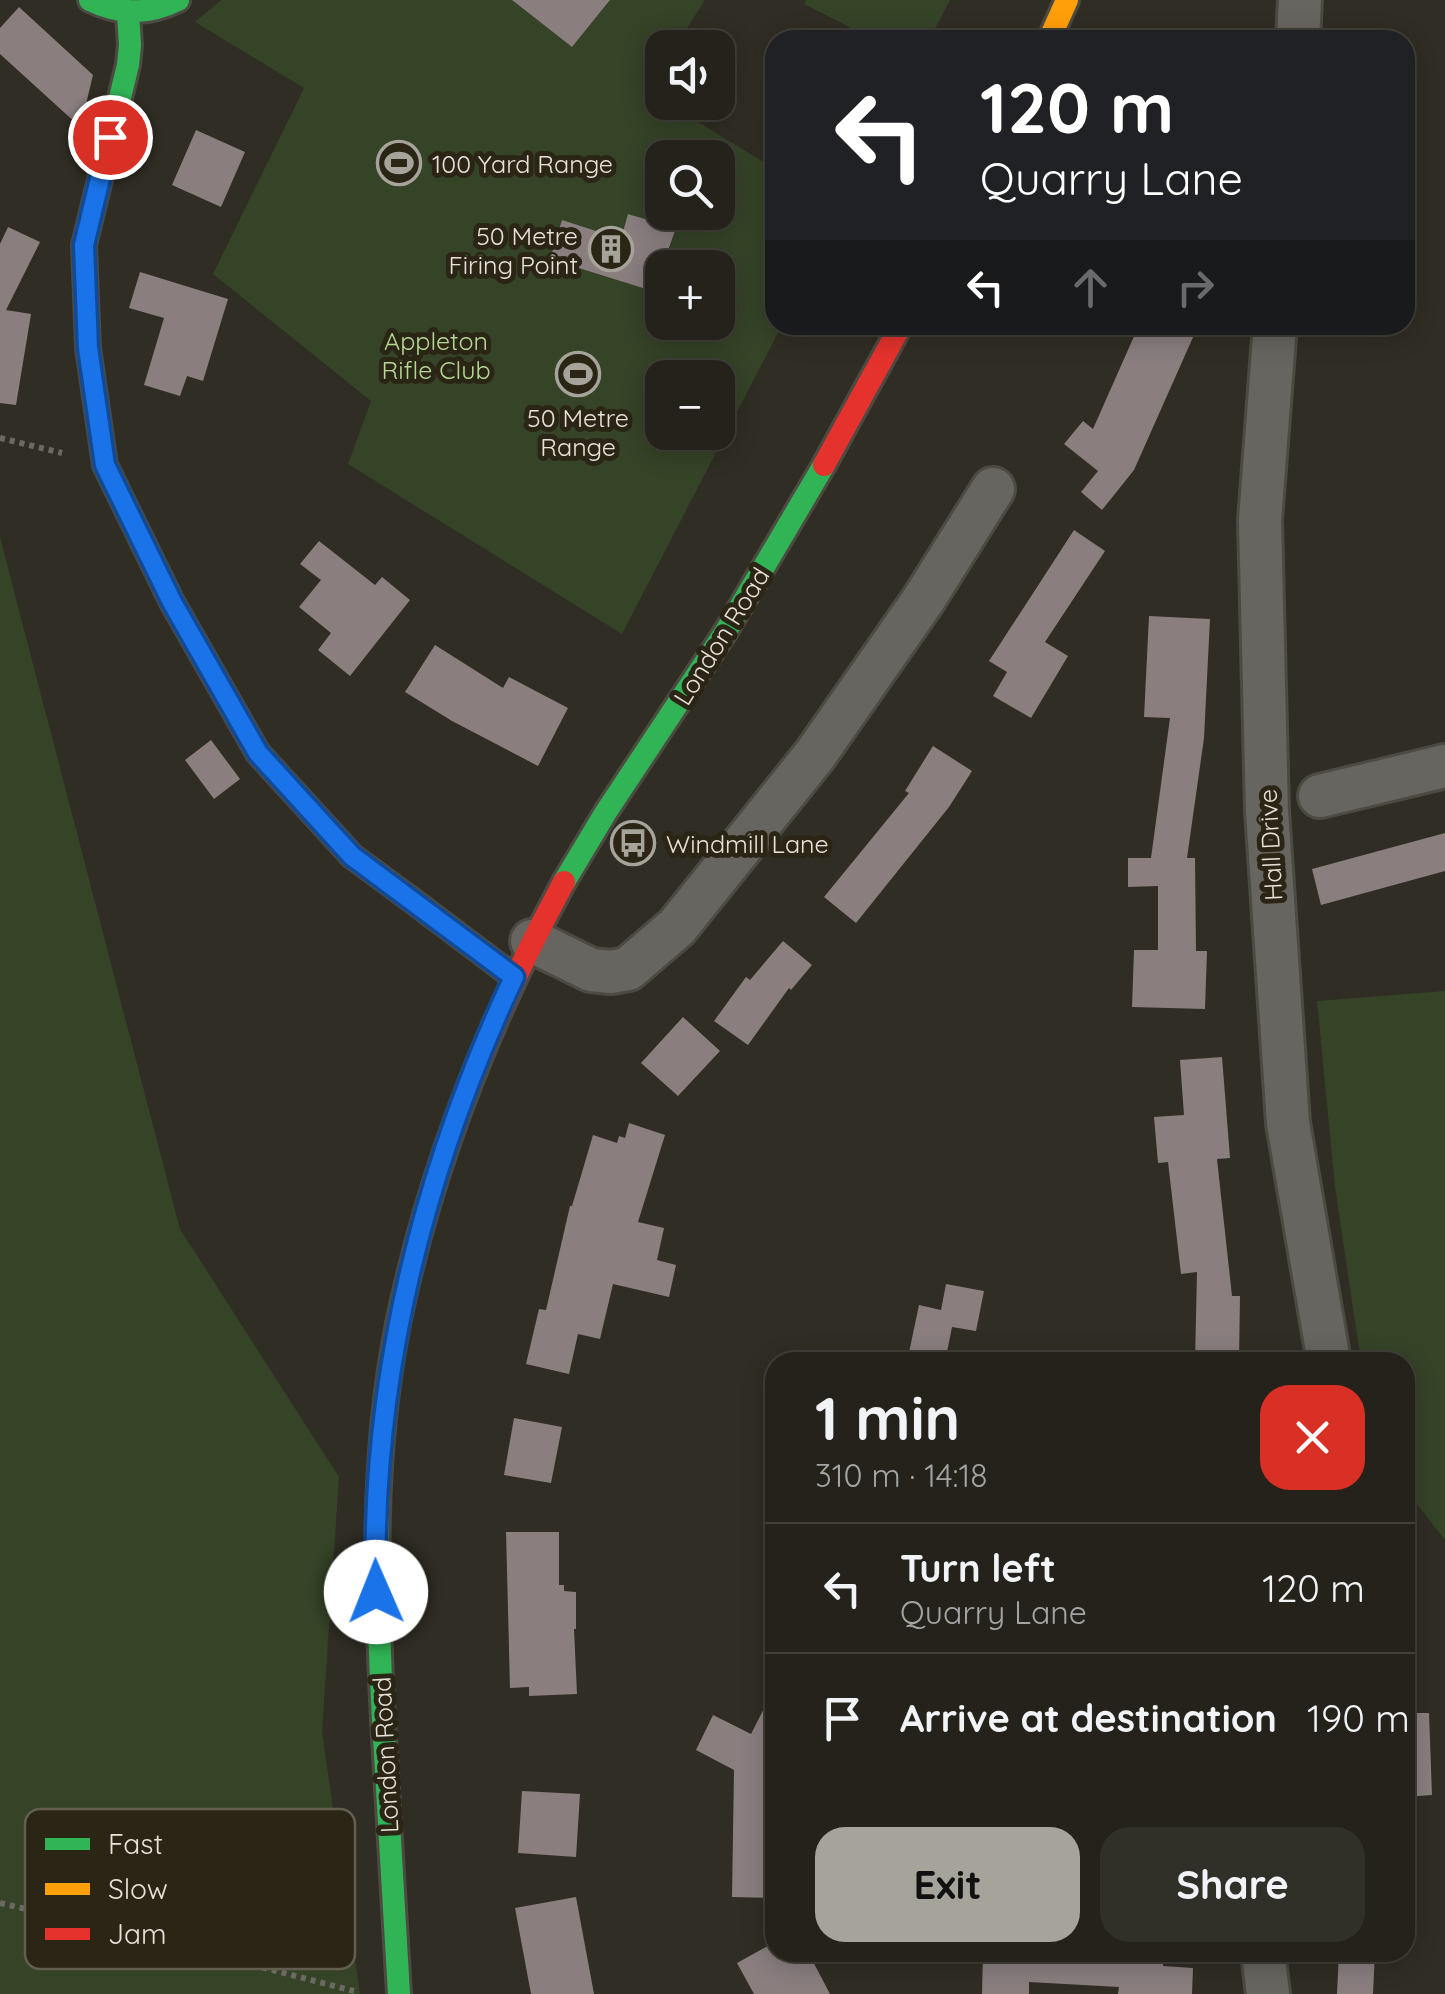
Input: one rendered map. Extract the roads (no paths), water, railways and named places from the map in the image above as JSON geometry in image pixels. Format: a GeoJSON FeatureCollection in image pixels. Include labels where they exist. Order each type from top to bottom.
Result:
{"type":"FeatureCollection","features":[{"type":"Feature","properties":{"kind":"main road"},"geometry":{"type":"LineString","coordinates":[[90,0],[105,9],[128,14],[156,10],[178,0]]}},
{"type":"Feature","properties":{"kind":"main road"},"geometry":{"type":"LineString","coordinates":[[1054,30],[1068,0]]}},
{"type":"Feature","properties":{"kind":"main road"},"geometry":{"type":"LineString","coordinates":[[128,14],[128,65],[84,245],[88,348],[105,465],[172,602],[258,753],[352,856],[523,959]]}},
{"type":"Feature","properties":{"kind":"main road","name":"London Road"},"geometry":{"type":"LineString","coordinates":[[399,1994],[376,1558],[377,1490],[382,1425],[406,1293],[440,1164],[477,1057],[571,870],[727,628],[832,454],[896,335]]}},
{"type":"Feature","properties":{"kind":"street"},"geometry":{"type":"LineString","coordinates":[[1298,30],[1300,0]]}},
{"type":"Feature","properties":{"kind":"street","name":"Hall Drive"},"geometry":{"type":"LineString","coordinates":[[1275,335],[1260,520],[1266,811],[1288,1123],[1328,1352]]}},
{"type":"Feature","properties":{"kind":"street"},"geometry":{"type":"LineString","coordinates":[[523,959],[611,972],[628,969],[677,927],[816,755],[924,599],[993,490]]}},
{"type":"Feature","properties":{"kind":"street"},"geometry":{"type":"LineString","coordinates":[[1320,796],[1445,766]]}},
{"type":"Feature","properties":{"kind":"street"},"geometry":{"type":"LineString","coordinates":[[1264,1962],[1268,1994]]}},
{"type":"Feature","properties":{"kind":"place","name":"100 Yard Range"},"geometry":{"type":"Point","coordinates":[399,163]}},
{"type":"Feature","properties":{"kind":"place","name":"50 Metre Firing Point"},"geometry":{"type":"Point","coordinates":[611,249]}},
{"type":"Feature","properties":{"kind":"place","name":"50 Metre Range"},"geometry":{"type":"Point","coordinates":[578,374]}},
{"type":"Feature","properties":{"kind":"place","name":"Windmill Lane"},"geometry":{"type":"Point","coordinates":[633,843]}},
{"type":"Feature","properties":{"kind":"park label","name":"Appleton Rifle Club"},"geometry":{"type":"Point","coordinates":[436,354]}}]}
